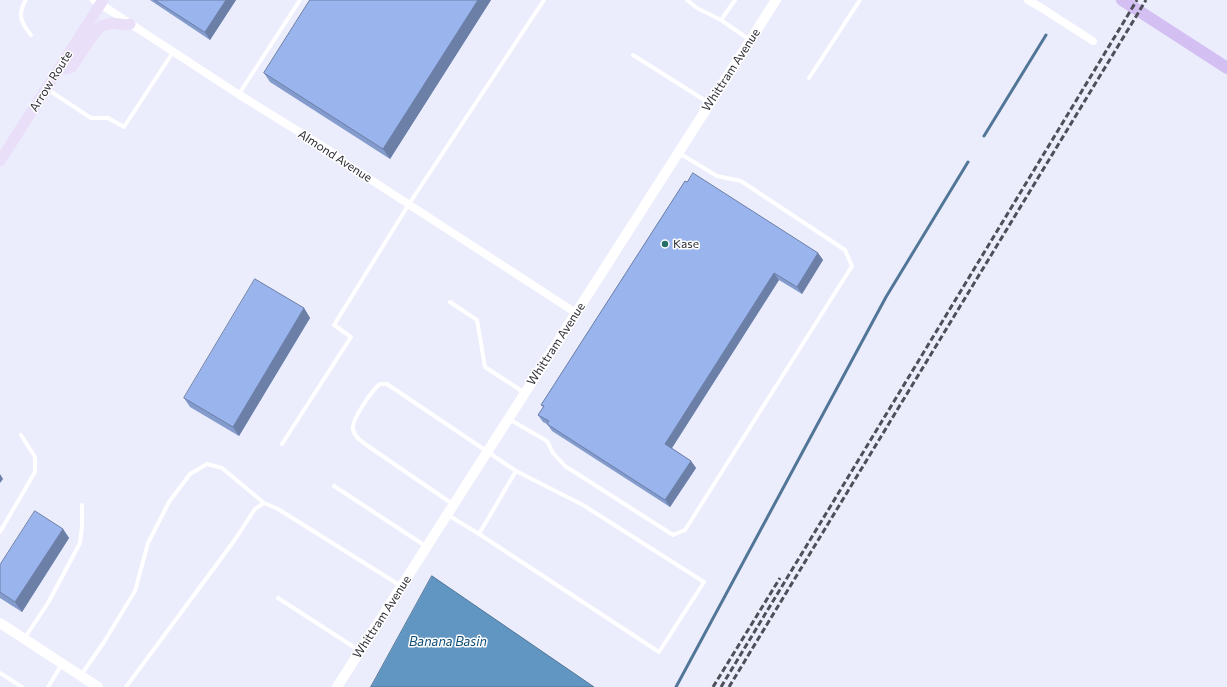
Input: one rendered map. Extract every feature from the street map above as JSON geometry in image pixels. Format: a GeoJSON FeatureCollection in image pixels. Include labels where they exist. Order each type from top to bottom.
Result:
{"type":"FeatureCollection","features":[{"type":"Feature","properties":{"kind":"main road"},"geometry":{"type":"LineString","coordinates":[[1122,0],[1227,68]]}},
{"type":"Feature","properties":{"kind":"main road","name":"Arrow Route"},"geometry":{"type":"LineString","coordinates":[[0,162],[59,69],[99,2]]}},
{"type":"Feature","properties":{"kind":"main road"},"geometry":{"type":"LineString","coordinates":[[59,69],[72,67],[93,35],[101,26],[112,23],[127,26],[130,24]]}},
{"type":"Feature","properties":{"kind":"street","name":"Whittram Avenue"},"geometry":{"type":"LineString","coordinates":[[337,687],[455,505],[487,452],[776,0]]}},
{"type":"Feature","properties":{"kind":"street"},"geometry":{"type":"LineString","coordinates":[[1028,0],[1093,41]]}},
{"type":"Feature","properties":{"kind":"street","name":"Almond Avenue"},"geometry":{"type":"LineString","coordinates":[[99,2],[130,24],[330,151],[342,161],[576,313]]}},
{"type":"Feature","properties":{"kind":"street"},"geometry":{"type":"LineString","coordinates":[[0,624],[95,686]]}},
{"type":"Feature","properties":{"kind":"lane"},"geometry":{"type":"LineString","coordinates":[[26,0],[20,17],[23,26],[31,35]]}},
{"type":"Feature","properties":{"kind":"lane"},"geometry":{"type":"LineString","coordinates":[[238,94],[300,0]]}},
{"type":"Feature","properties":{"kind":"lane"},"geometry":{"type":"LineString","coordinates":[[282,444],[351,336],[334,326],[409,204],[544,0]]}},
{"type":"Feature","properties":{"kind":"lane"},"geometry":{"type":"LineString","coordinates":[[687,0],[697,8],[721,20],[750,40]]}},
{"type":"Feature","properties":{"kind":"lane"},"geometry":{"type":"LineString","coordinates":[[721,20],[734,0]]}},
{"type":"Feature","properties":{"kind":"lane"},"geometry":{"type":"LineString","coordinates":[[809,78],[860,0]]}},
{"type":"Feature","properties":{"kind":"lane"},"geometry":{"type":"LineString","coordinates":[[46,89],[91,118],[108,118],[124,127],[173,52]]}},
{"type":"Feature","properties":{"kind":"lane"},"geometry":{"type":"LineString","coordinates":[[633,55],[710,103]]}},
{"type":"Feature","properties":{"kind":"lane"},"geometry":{"type":"LineString","coordinates":[[508,419],[546,441],[553,453],[565,466],[673,535],[685,530],[852,266],[845,250],[741,181],[717,176],[678,153]]}},
{"type":"Feature","properties":{"kind":"lane"},"geometry":{"type":"LineString","coordinates":[[450,302],[477,320],[485,367],[525,393]]}},
{"type":"Feature","properties":{"kind":"lane"},"geometry":{"type":"LineString","coordinates":[[448,515],[659,652],[704,582],[583,505],[516,471],[384,383],[380,384],[377,386],[353,424],[352,428],[358,438],[455,505]]}},
{"type":"Feature","properties":{"kind":"lane"},"geometry":{"type":"LineString","coordinates":[[0,532],[35,472],[35,458],[21,435]]}},
{"type":"Feature","properties":{"kind":"lane"},"geometry":{"type":"LineString","coordinates":[[81,676],[135,591],[148,543],[169,502],[190,474],[207,464],[222,468],[264,503],[278,509],[402,587]]}},
{"type":"Feature","properties":{"kind":"lane"},"geometry":{"type":"LineString","coordinates":[[479,534],[516,471]]}},
{"type":"Feature","properties":{"kind":"lane"},"geometry":{"type":"LineString","coordinates":[[334,486],[427,548]]}},
{"type":"Feature","properties":{"kind":"lane"},"geometry":{"type":"LineString","coordinates":[[126,687],[234,541],[255,509],[264,503]]}},
{"type":"Feature","properties":{"kind":"lane"},"geometry":{"type":"LineString","coordinates":[[24,639],[48,603],[80,543],[82,505]]}},
{"type":"Feature","properties":{"kind":"lane"},"geometry":{"type":"LineString","coordinates":[[278,598],[360,651]]}},
{"type":"Feature","properties":{"kind":"lane"},"geometry":{"type":"LineString","coordinates":[[48,687],[62,664]]}},
{"type":"Feature","properties":{"kind":"lane"},"geometry":{"type":"LineString","coordinates":[[0,673],[22,687]]}},
{"type":"Feature","properties":{"kind":"water","name":"Banana Basin"},"geometry":{"type":"Polygon","coordinates":[[[432,576],[594,687],[371,687],[432,576]]]}},
{"type":"Feature","properties":{"kind":"building"},"geometry":{"type":"Polygon","coordinates":[[[155,0],[226,0],[205,32],[155,0]]]}},
{"type":"Feature","properties":{"kind":"building"},"geometry":{"type":"Polygon","coordinates":[[[310,0],[478,0],[383,149],[264,73],[310,0]]]}},
{"type":"Feature","properties":{"kind":"building"},"geometry":{"type":"Polygon","coordinates":[[[693,173],[818,253],[797,287],[774,273],[665,444],[691,461],[665,500],[547,424],[549,421],[538,415],[544,406],[541,405],[685,181],[687,182],[693,173]]]}},
{"type":"Feature","properties":{"kind":"building"},"geometry":{"type":"Polygon","coordinates":[[[255,279],[304,308],[233,427],[184,398],[255,279]]]}},
{"type":"Feature","properties":{"kind":"building"},"geometry":{"type":"Polygon","coordinates":[[[35,511],[63,529],[15,602],[0,592],[0,565],[35,511]]]}},
{"type":"Feature","properties":{"kind":"waterway"},"geometry":{"type":"LineString","coordinates":[[984,136],[1046,35]]}},
{"type":"Feature","properties":{"kind":"waterway"},"geometry":{"type":"LineString","coordinates":[[676,687],[886,297],[968,162]]}},
{"type":"Feature","properties":{"kind":"railway"},"geometry":{"type":"LineString","coordinates":[[721,687],[1137,0]]}},
{"type":"Feature","properties":{"kind":"railway"},"geometry":{"type":"LineString","coordinates":[[729,687],[1146,0]]}},
{"type":"Feature","properties":{"kind":"railway"},"geometry":{"type":"LineString","coordinates":[[713,687],[780,578]]}},
{"type":"Feature","properties":{"kind":"place","name":"Kase"},"geometry":{"type":"Point","coordinates":[665,244]}}]}
